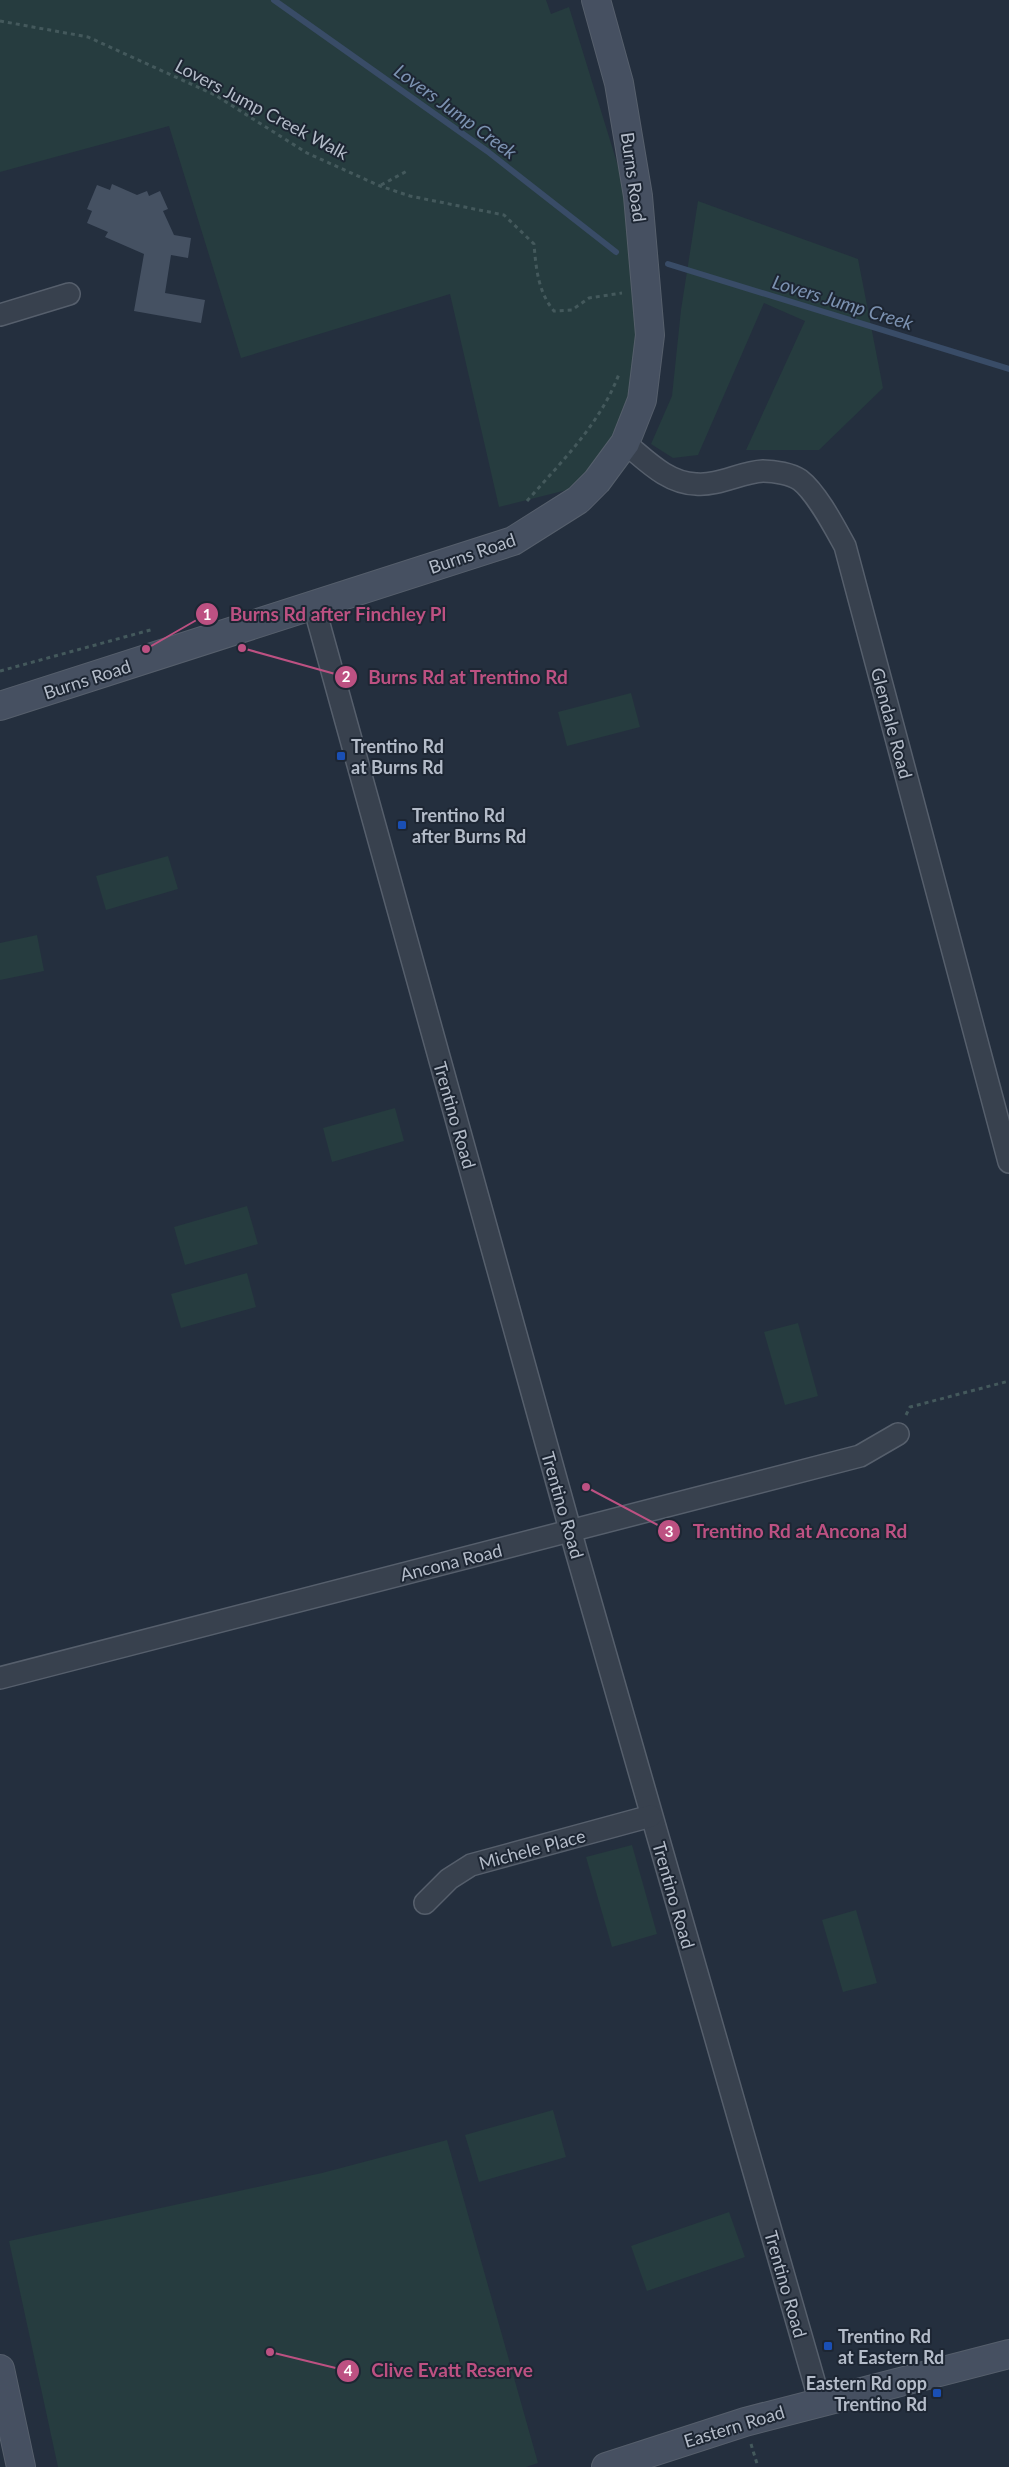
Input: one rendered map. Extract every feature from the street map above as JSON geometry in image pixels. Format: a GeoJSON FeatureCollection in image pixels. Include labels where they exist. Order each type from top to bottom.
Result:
{"type":"FeatureCollection","features":[{"type":"Feature","properties":{"kind":"main road","name":"Burns Road"},"geometry":{"type":"LineString","coordinates":[[0,706],[513,541],[578,500],[610,465],[625,443],[642,400],[650,335],[638,196],[633,162],[619,83],[596,0]]}},
{"type":"Feature","properties":{"kind":"main road","name":"Eastern Road"},"geometry":{"type":"LineString","coordinates":[[606,2467],[735,2425],[1009,2354]]}},
{"type":"Feature","properties":{"kind":"main road"},"geometry":{"type":"LineString","coordinates":[[0,2369],[22,2467]]}},
{"type":"Feature","properties":{"kind":"street"},"geometry":{"type":"LineString","coordinates":[[0,315],[70,294]]}},
{"type":"Feature","properties":{"kind":"street","name":"Glendale Road"},"geometry":{"type":"LineString","coordinates":[[625,443],[663,474],[696,484],[763,471],[790,475],[801,481],[830,519],[844,546],[1004,1127],[1009,1162]]}},
{"type":"Feature","properties":{"kind":"street","name":"Trentino Road"},"geometry":{"type":"LineString","coordinates":[[314,606],[651,1816],[820,2402]]}},
{"type":"Feature","properties":{"kind":"street","name":"Ancona Road"},"geometry":{"type":"LineString","coordinates":[[0,1678],[860,1456],[898,1434]]}},
{"type":"Feature","properties":{"kind":"street","name":"Michele Place"},"geometry":{"type":"LineString","coordinates":[[425,1903],[449,1879],[471,1865],[651,1816]]}},
{"type":"Feature","properties":{"kind":"path","name":"Lovers Jump Creek Walk"},"geometry":{"type":"LineString","coordinates":[[0,21],[88,37],[215,95],[307,153],[380,186],[410,196],[504,216],[534,244],[538,278],[545,301],[554,311],[572,310],[589,298],[625,292],[625,302]]}},
{"type":"Feature","properties":{"kind":"path"},"geometry":{"type":"LineString","coordinates":[[380,186],[407,171]]}},
{"type":"Feature","properties":{"kind":"path"},"geometry":{"type":"LineString","coordinates":[[522,508],[591,428],[610,398],[622,368]]}},
{"type":"Feature","properties":{"kind":"path"},"geometry":{"type":"LineString","coordinates":[[0,671],[156,628]]}},
{"type":"Feature","properties":{"kind":"path"},"geometry":{"type":"LineString","coordinates":[[898,1434],[910,1407],[1009,1381]]}},
{"type":"Feature","properties":{"kind":"green space"},"geometry":{"type":"Polygon","coordinates":[[[0,0],[546,0],[551,14],[569,7],[626,192],[640,350],[612,453],[571,489],[499,507],[450,294],[241,358],[169,126],[0,172],[0,0]]]}},
{"type":"Feature","properties":{"kind":"green space"},"geometry":{"type":"Polygon","coordinates":[[[698,201],[858,259],[883,388],[819,450],[746,450],[805,321],[764,303],[698,455],[673,458],[651,444],[672,396],[681,310],[698,201]]]}},
{"type":"Feature","properties":{"kind":"green space"},"geometry":{"type":"Polygon","coordinates":[[[631,693],[640,727],[567,746],[558,712],[631,693]]]}},
{"type":"Feature","properties":{"kind":"green space"},"geometry":{"type":"Polygon","coordinates":[[[168,856],[178,889],[106,910],[96,876],[168,856]]]}},
{"type":"Feature","properties":{"kind":"green space"},"geometry":{"type":"Polygon","coordinates":[[[37,935],[44,971],[0,980],[0,943],[37,935]]]}},
{"type":"Feature","properties":{"kind":"green space"},"geometry":{"type":"Polygon","coordinates":[[[395,1108],[404,1141],[332,1162],[323,1128],[395,1108]]]}},
{"type":"Feature","properties":{"kind":"green space"},"geometry":{"type":"Polygon","coordinates":[[[247,1206],[258,1244],[185,1265],[174,1227],[247,1206]]]}},
{"type":"Feature","properties":{"kind":"green space"},"geometry":{"type":"Polygon","coordinates":[[[247,1273],[256,1307],[181,1328],[171,1294],[247,1273]]]}},
{"type":"Feature","properties":{"kind":"green space"},"geometry":{"type":"Polygon","coordinates":[[[798,1323],[818,1396],[785,1405],[764,1332],[798,1323]]]}},
{"type":"Feature","properties":{"kind":"green space"},"geometry":{"type":"Polygon","coordinates":[[[632,1845],[657,1934],[612,1947],[586,1857],[632,1845]]]}},
{"type":"Feature","properties":{"kind":"green space"},"geometry":{"type":"Polygon","coordinates":[[[856,1910],[877,1983],[843,1992],[822,1920],[856,1910]]]}},
{"type":"Feature","properties":{"kind":"green space"},"geometry":{"type":"Polygon","coordinates":[[[553,2110],[566,2157],[479,2182],[465,2135],[553,2110]]]}},
{"type":"Feature","properties":{"kind":"green space"},"geometry":{"type":"Polygon","coordinates":[[[447,2140],[538,2463],[526,2467],[58,2467],[9,2241],[322,2173],[447,2140]]]}},
{"type":"Feature","properties":{"kind":"green space"},"geometry":{"type":"Polygon","coordinates":[[[729,2212],[745,2257],[647,2291],[631,2246],[729,2212]]]}},
{"type":"Feature","properties":{"kind":"building"},"geometry":{"type":"Polygon","coordinates":[[[112,184],[137,195],[147,191],[149,196],[160,191],[168,209],[163,211],[174,235],[191,238],[188,258],[171,255],[165,293],[205,300],[201,323],[134,311],[144,254],[105,237],[108,232],[87,223],[92,211],[87,209],[97,185],[110,190],[112,184]]]}},
{"type":"Feature","properties":{"kind":"waterway","name":"Lovers Jump Creek"},"geometry":{"type":"LineString","coordinates":[[274,0],[487,151],[616,252]]}},
{"type":"Feature","properties":{"kind":"waterway","name":"Lovers Jump Creek"},"geometry":{"type":"LineString","coordinates":[[668,264],[1009,369]]}},
{"type":"Feature","properties":{"kind":"place","name":"Burns Rd at Trentino Rd"},"geometry":{"type":"Point","coordinates":[242,648]}},
{"type":"Feature","properties":{"kind":"place","name":"Burns Rd after Finchley Pl"},"geometry":{"type":"Point","coordinates":[146,649]}},
{"type":"Feature","properties":{"kind":"place","name":"Trentino Rd at Burns Rd"},"geometry":{"type":"Point","coordinates":[341,756]}},
{"type":"Feature","properties":{"kind":"place","name":"Trentino Rd after Burns Rd"},"geometry":{"type":"Point","coordinates":[402,825]}},
{"type":"Feature","properties":{"kind":"place","name":"Trentino Rd at Ancona Rd"},"geometry":{"type":"Point","coordinates":[586,1487]}},
{"type":"Feature","properties":{"kind":"place","name":"Trentino Rd at Eastern Rd"},"geometry":{"type":"Point","coordinates":[828,2346]}},
{"type":"Feature","properties":{"kind":"place","name":"Clive Evatt Reserve"},"geometry":{"type":"Point","coordinates":[270,2352]}},
{"type":"Feature","properties":{"kind":"place","name":"Eastern Rd opp Trentino Rd"},"geometry":{"type":"Point","coordinates":[937,2393]}}]}
